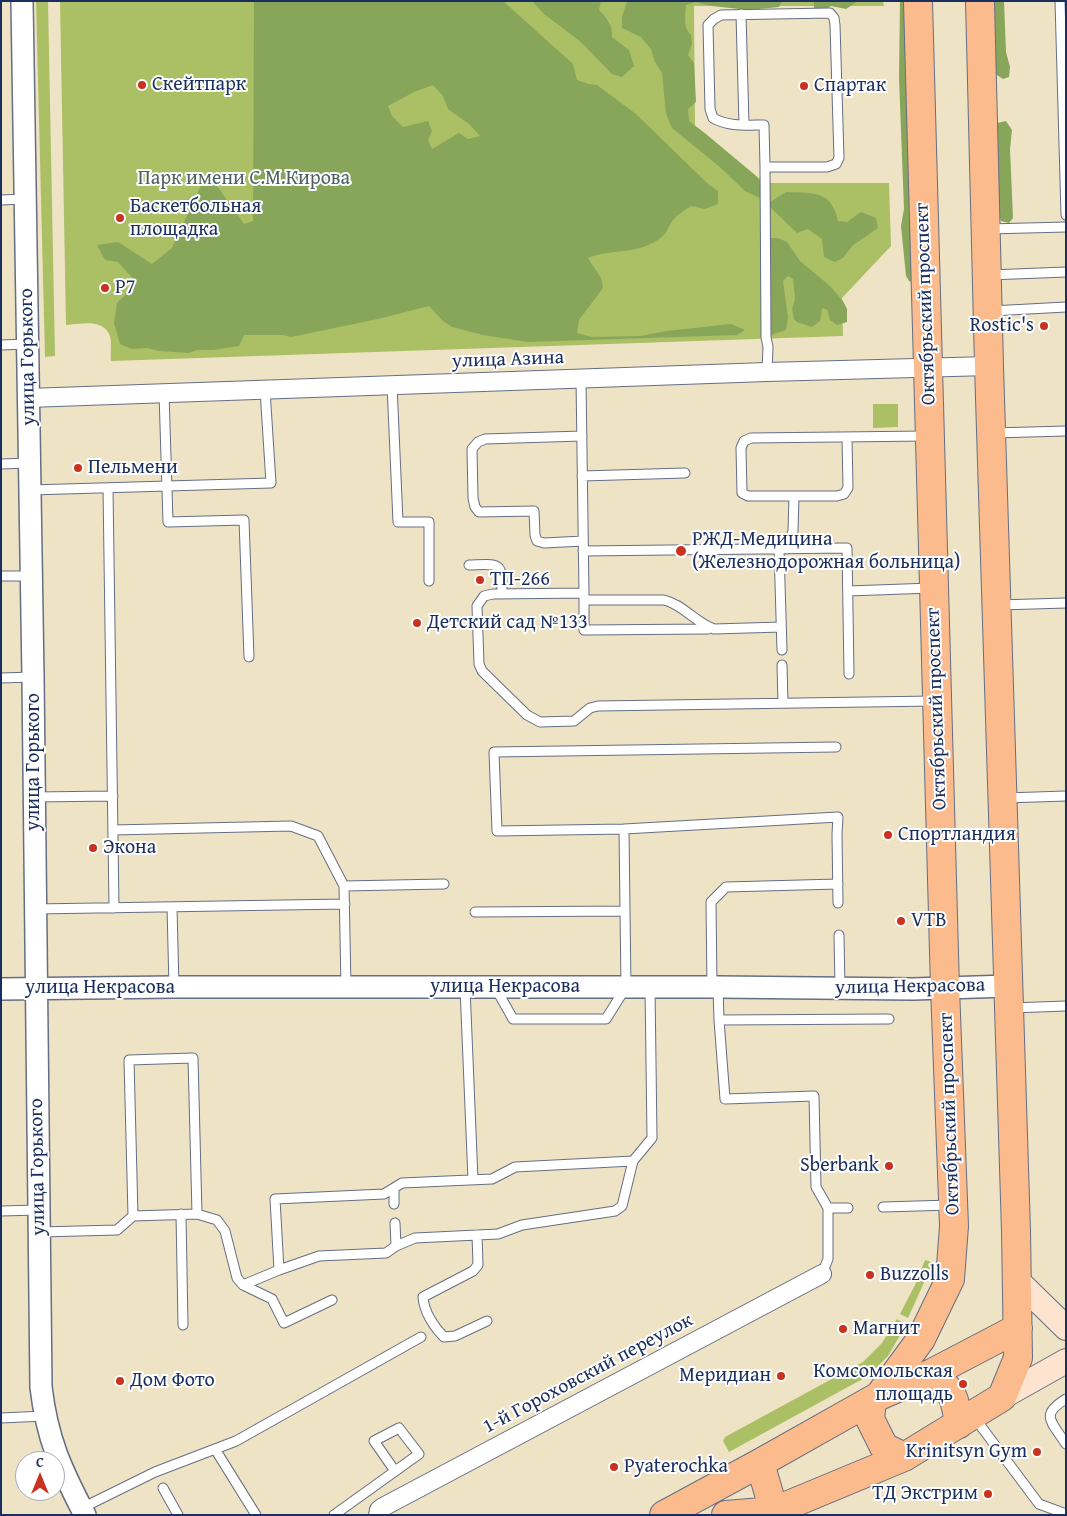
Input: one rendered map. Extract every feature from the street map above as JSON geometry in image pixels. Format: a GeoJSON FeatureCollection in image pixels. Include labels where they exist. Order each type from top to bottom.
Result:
{"type":"FeatureCollection","features":[{"type":"Feature","properties":{"kind":"main road","name":"Октябрьский проспект"},"geometry":{"type":"LineString","coordinates":[[875,1399],[921,1339],[950,1279],[954,1226],[945,988],[918,1]]}},
{"type":"Feature","properties":{"kind":"main road"},"geometry":{"type":"LineString","coordinates":[[980,1],[988,366],[1018,1328],[1018,1358],[1002,1398]]}},
{"type":"Feature","properties":{"kind":"main road"},"geometry":{"type":"LineString","coordinates":[[1017,1280],[1061,1318]]}},
{"type":"Feature","properties":{"kind":"main road"},"geometry":{"type":"LineString","coordinates":[[664,1515],[875,1399],[932,1373],[1018,1328],[1061,1318]]}},
{"type":"Feature","properties":{"kind":"main road"},"geometry":{"type":"LineString","coordinates":[[726,1515],[772,1513],[904,1457],[1066,1361]]}},
{"type":"Feature","properties":{"kind":"main road"},"geometry":{"type":"LineString","coordinates":[[932,1373],[947,1386],[966,1420]]}},
{"type":"Feature","properties":{"kind":"main road"},"geometry":{"type":"LineString","coordinates":[[875,1399],[870,1419],[884,1447],[904,1457]]}},
{"type":"Feature","properties":{"kind":"main road"},"geometry":{"type":"LineString","coordinates":[[760,1463],[772,1513]]}},
{"type":"Feature","properties":{"kind":"street","name":"улица Горького"},"geometry":{"type":"LineString","coordinates":[[22,1],[33,677],[41,1387],[45,1416],[58,1461],[83,1512]]}},
{"type":"Feature","properties":{"kind":"street","name":"улица Азина"},"geometry":{"type":"LineString","coordinates":[[28,398],[988,366]]}},
{"type":"Feature","properties":{"kind":"street","name":"улица Некрасова"},"geometry":{"type":"LineString","coordinates":[[1,989],[174,987],[945,988],[1008,997]]}},
{"type":"Feature","properties":{"kind":"street","name":"1-й Гороховский переулок"},"geometry":{"type":"LineString","coordinates":[[378,1515],[379,1510],[383,1507],[822,1274]]}},
{"type":"Feature","properties":{"kind":"lane"},"geometry":{"type":"LineString","coordinates":[[1060,1],[1066,215]]}},
{"type":"Feature","properties":{"kind":"lane"},"geometry":{"type":"LineString","coordinates":[[765,167],[827,167],[836,164],[838,158],[836,25],[830,13],[721,15],[708,25],[710,109],[713,118],[722,123],[764,125],[766,337],[768,346],[766,372]]}},
{"type":"Feature","properties":{"kind":"lane"},"geometry":{"type":"LineString","coordinates":[[741,14],[744,125]]}},
{"type":"Feature","properties":{"kind":"lane"},"geometry":{"type":"LineString","coordinates":[[1,200],[25,199]]}},
{"type":"Feature","properties":{"kind":"lane"},"geometry":{"type":"LineString","coordinates":[[985,229],[1066,227]]}},
{"type":"Feature","properties":{"kind":"lane"},"geometry":{"type":"LineString","coordinates":[[986,275],[1066,272]]}},
{"type":"Feature","properties":{"kind":"lane"},"geometry":{"type":"LineString","coordinates":[[987,311],[1066,308]]}},
{"type":"Feature","properties":{"kind":"lane"},"geometry":{"type":"LineString","coordinates":[[1,345],[28,344]]}},
{"type":"Feature","properties":{"kind":"lane"},"geometry":{"type":"LineString","coordinates":[[581,379],[584,630],[781,627]]}},
{"type":"Feature","properties":{"kind":"lane"},"geometry":{"type":"LineString","coordinates":[[392,385],[398,522],[429,522],[430,581]]}},
{"type":"Feature","properties":{"kind":"lane"},"geometry":{"type":"LineString","coordinates":[[30,490],[270,483],[265,390]]}},
{"type":"Feature","properties":{"kind":"lane"},"geometry":{"type":"LineString","coordinates":[[164,394],[168,522],[244,520],[249,657]]}},
{"type":"Feature","properties":{"kind":"lane"},"geometry":{"type":"LineString","coordinates":[[991,433],[1066,430]]}},
{"type":"Feature","properties":{"kind":"lane"},"geometry":{"type":"LineString","coordinates":[[582,436],[485,439],[478,442],[472,449],[473,498],[475,507],[480,512],[534,511],[534,535],[537,541],[544,543],[583,546],[846,548],[849,674]]}},
{"type":"Feature","properties":{"kind":"lane"},"geometry":{"type":"LineString","coordinates":[[847,437],[848,488],[844,494],[837,496],[748,496],[742,493],[741,448],[744,441],[751,438],[930,436]]}},
{"type":"Feature","properties":{"kind":"lane"},"geometry":{"type":"LineString","coordinates":[[1,464],[30,463]]}},
{"type":"Feature","properties":{"kind":"lane"},"geometry":{"type":"LineString","coordinates":[[582,476],[685,473]]}},
{"type":"Feature","properties":{"kind":"lane"},"geometry":{"type":"LineString","coordinates":[[108,488],[114,908]]}},
{"type":"Feature","properties":{"kind":"lane"},"geometry":{"type":"LineString","coordinates":[[782,650],[783,549],[793,531],[794,496]]}},
{"type":"Feature","properties":{"kind":"lane"},"geometry":{"type":"LineString","coordinates":[[469,565],[495,564],[499,567],[502,572],[502,594]]}},
{"type":"Feature","properties":{"kind":"lane"},"geometry":{"type":"LineString","coordinates":[[1,576],[31,576]]}},
{"type":"Feature","properties":{"kind":"lane"},"geometry":{"type":"LineString","coordinates":[[848,590],[934,588]]}},
{"type":"Feature","properties":{"kind":"lane"},"geometry":{"type":"LineString","coordinates":[[714,629],[703,625],[675,603],[664,600],[502,594],[484,596],[477,606],[478,664],[482,671],[527,715],[540,722],[574,721],[590,708],[598,706],[937,701]]}},
{"type":"Feature","properties":{"kind":"lane"},"geometry":{"type":"LineString","coordinates":[[996,605],[1066,604]]}},
{"type":"Feature","properties":{"kind":"lane"},"geometry":{"type":"LineString","coordinates":[[782,665],[783,703]]}},
{"type":"Feature","properties":{"kind":"lane"},"geometry":{"type":"LineString","coordinates":[[1,678],[33,677]]}},
{"type":"Feature","properties":{"kind":"lane"},"geometry":{"type":"LineString","coordinates":[[836,747],[494,752],[497,831],[624,828],[838,817],[838,903]]}},
{"type":"Feature","properties":{"kind":"lane"},"geometry":{"type":"LineString","coordinates":[[34,797],[112,796]]}},
{"type":"Feature","properties":{"kind":"lane"},"geometry":{"type":"LineString","coordinates":[[1002,798],[1066,796]]}},
{"type":"Feature","properties":{"kind":"lane"},"geometry":{"type":"LineString","coordinates":[[113,830],[292,826],[318,836],[344,886],[346,987]]}},
{"type":"Feature","properties":{"kind":"lane"},"geometry":{"type":"LineString","coordinates":[[495,987],[513,1019],[606,1019],[626,987],[624,828]]}},
{"type":"Feature","properties":{"kind":"lane"},"geometry":{"type":"LineString","coordinates":[[344,886],[444,884]]}},
{"type":"Feature","properties":{"kind":"lane"},"geometry":{"type":"LineString","coordinates":[[822,1274],[828,1260],[828,1208],[816,1186],[814,1096],[725,1098],[715,987],[711,902],[726,887],[838,884]]}},
{"type":"Feature","properties":{"kind":"lane"},"geometry":{"type":"LineString","coordinates":[[35,909],[344,904]]}},
{"type":"Feature","properties":{"kind":"lane"},"geometry":{"type":"LineString","coordinates":[[172,907],[174,987]]}},
{"type":"Feature","properties":{"kind":"lane"},"geometry":{"type":"LineString","coordinates":[[475,912],[625,911]]}},
{"type":"Feature","properties":{"kind":"lane"},"geometry":{"type":"LineString","coordinates":[[839,935],[840,988]]}},
{"type":"Feature","properties":{"kind":"lane"},"geometry":{"type":"LineString","coordinates":[[465,987],[473,1180]]}},
{"type":"Feature","properties":{"kind":"lane"},"geometry":{"type":"LineString","coordinates":[[243,1286],[279,1270],[319,1256],[386,1253],[396,1246],[415,1238],[498,1234],[522,1225],[615,1211],[622,1206],[633,1162],[652,1138],[650,987]]}},
{"type":"Feature","properties":{"kind":"lane"},"geometry":{"type":"LineString","coordinates":[[1008,997],[1066,1006]]}},
{"type":"Feature","properties":{"kind":"lane"},"geometry":{"type":"LineString","coordinates":[[719,1020],[889,1019]]}},
{"type":"Feature","properties":{"kind":"lane"},"geometry":{"type":"LineString","coordinates":[[133,1216],[129,1060],[193,1058],[196,1214]]}},
{"type":"Feature","properties":{"kind":"lane"},"geometry":{"type":"LineString","coordinates":[[279,1270],[275,1199],[384,1194],[402,1183],[492,1179],[515,1167],[633,1162]]}},
{"type":"Feature","properties":{"kind":"lane"},"geometry":{"type":"LineString","coordinates":[[394,1188],[394,1204]]}},
{"type":"Feature","properties":{"kind":"lane"},"geometry":{"type":"LineString","coordinates":[[884,1207],[954,1205]]}},
{"type":"Feature","properties":{"kind":"lane"},"geometry":{"type":"LineString","coordinates":[[828,1208],[848,1208]]}},
{"type":"Feature","properties":{"kind":"lane"},"geometry":{"type":"LineString","coordinates":[[1,1211],[38,1210]]}},
{"type":"Feature","properties":{"kind":"lane"},"geometry":{"type":"LineString","coordinates":[[180,1214],[184,1325]]}},
{"type":"Feature","properties":{"kind":"lane"},"geometry":{"type":"LineString","coordinates":[[39,1232],[117,1230],[133,1216],[196,1214],[217,1220],[225,1230],[237,1278],[243,1286],[272,1299],[284,1323],[332,1300]]}},
{"type":"Feature","properties":{"kind":"lane"},"geometry":{"type":"LineString","coordinates":[[395,1223],[396,1246]]}},
{"type":"Feature","properties":{"kind":"lane"},"geometry":{"type":"LineString","coordinates":[[477,1235],[478,1265],[473,1271],[423,1297],[424,1306],[436,1330],[444,1338],[455,1336],[487,1321]]}},
{"type":"Feature","properties":{"kind":"lane"},"geometry":{"type":"LineString","coordinates":[[83,1512],[155,1472],[236,1441],[420,1337]]}},
{"type":"Feature","properties":{"kind":"lane"},"geometry":{"type":"LineString","coordinates":[[1066,1399],[1053,1406],[1050,1418],[1066,1444]]}},
{"type":"Feature","properties":{"kind":"lane"},"geometry":{"type":"LineString","coordinates":[[1,1418],[45,1416]]}},
{"type":"Feature","properties":{"kind":"lane"},"geometry":{"type":"LineString","coordinates":[[966,1420],[1039,1504],[1066,1514]]}},
{"type":"Feature","properties":{"kind":"lane"},"geometry":{"type":"LineString","coordinates":[[334,1515],[395,1471],[418,1454],[399,1428],[374,1441],[395,1471]]}},
{"type":"Feature","properties":{"kind":"lane"},"geometry":{"type":"LineString","coordinates":[[215,1449],[256,1515]]}},
{"type":"Feature","properties":{"kind":"lane"},"geometry":{"type":"LineString","coordinates":[[162,1488],[178,1515]]}},
{"type":"Feature","properties":{"kind":"green space"},"geometry":{"type":"Polygon","coordinates":[[[36,1],[48,1],[55,356],[45,357],[36,1]]]}},
{"type":"Feature","properties":{"kind":"green space","name":"Парк имени С.М.Кирова"},"geometry":{"type":"Polygon","coordinates":[[[60,1],[883,1],[884,6],[694,6],[695,126],[765,183],[889,183],[891,246],[842,298],[843,336],[111,361],[111,342],[107,330],[91,323],[66,325],[60,1]]]}},
{"type":"Feature","properties":{"kind":"green space"},"geometry":{"type":"Polygon","coordinates":[[[254,1],[503,1],[573,64],[577,80],[597,85],[636,114],[707,183],[718,191],[718,204],[705,209],[691,206],[675,218],[662,237],[656,241],[640,248],[605,253],[588,258],[601,278],[603,288],[579,320],[577,333],[592,337],[641,336],[666,331],[731,324],[745,330],[737,335],[528,342],[483,335],[452,327],[443,321],[429,306],[378,319],[291,337],[283,335],[244,335],[239,346],[213,350],[197,350],[189,353],[159,351],[147,348],[132,349],[120,344],[114,323],[117,303],[137,283],[118,262],[105,260],[97,245],[118,242],[152,264],[172,248],[207,172],[244,224],[253,221],[254,1]],[[433,85],[414,92],[388,106],[392,116],[403,127],[428,121],[432,131],[428,140],[432,149],[459,133],[468,139],[480,136],[469,124],[448,109],[443,96],[433,85]]]}},
{"type":"Feature","properties":{"kind":"green space"},"geometry":{"type":"Polygon","coordinates":[[[532,1],[601,1],[599,10],[609,22],[612,29],[612,37],[629,50],[634,66],[622,77],[612,74],[581,42],[544,14],[532,1]]]}},
{"type":"Feature","properties":{"kind":"green space"},"geometry":{"type":"Polygon","coordinates":[[[627,1],[782,1],[779,7],[748,10],[695,2],[686,5],[685,13],[687,29],[691,35],[692,44],[688,55],[694,63],[696,102],[688,109],[689,121],[756,176],[769,193],[760,198],[745,191],[721,168],[672,128],[666,114],[662,73],[655,62],[651,49],[641,37],[622,28],[622,17],[627,1]]]}},
{"type":"Feature","properties":{"kind":"green space"},"geometry":{"type":"Polygon","coordinates":[[[814,1],[858,1],[846,9],[831,6],[822,11],[814,9],[814,1]]]}},
{"type":"Feature","properties":{"kind":"green space"},"geometry":{"type":"Polygon","coordinates":[[[900,1],[910,1],[914,283],[909,281],[906,276],[901,226],[904,209],[899,78],[900,1]]]}},
{"type":"Feature","properties":{"kind":"green space"},"geometry":{"type":"Polygon","coordinates":[[[993,1],[1004,1],[1006,52],[1010,67],[1009,77],[1003,79],[994,73],[993,1]]]}},
{"type":"Feature","properties":{"kind":"green space"},"geometry":{"type":"Polygon","coordinates":[[[1006,121],[1012,130],[1010,149],[1013,218],[1009,223],[1001,221],[999,214],[994,138],[997,123],[1006,121]]]}},
{"type":"Feature","properties":{"kind":"green space"},"geometry":{"type":"Polygon","coordinates":[[[786,192],[820,195],[831,204],[838,221],[847,222],[861,212],[876,218],[878,228],[852,246],[843,258],[835,262],[824,257],[822,239],[808,229],[797,233],[767,204],[786,192]]]}},
{"type":"Feature","properties":{"kind":"green space"},"geometry":{"type":"Polygon","coordinates":[[[770,238],[778,238],[787,242],[800,261],[830,286],[843,301],[847,309],[847,322],[837,325],[830,320],[827,310],[822,308],[820,321],[812,327],[797,322],[794,319],[792,309],[795,299],[793,279],[788,276],[783,281],[788,317],[786,330],[771,335],[769,321],[768,248],[770,238]]]}},
{"type":"Feature","properties":{"kind":"green space"},"geometry":{"type":"Polygon","coordinates":[[[873,404],[898,404],[898,427],[873,428],[873,404]]]}},
{"type":"Feature","properties":{"kind":"green space"},"geometry":{"type":"Polygon","coordinates":[[[925,1260],[931,1262],[932,1265],[908,1318],[900,1314],[925,1260]]]}},
{"type":"Feature","properties":{"kind":"green space"},"geometry":{"type":"Polygon","coordinates":[[[897,1319],[906,1325],[888,1356],[868,1376],[729,1452],[723,1441],[725,1437],[863,1362],[882,1343],[897,1319]]]}},
{"type":"Feature","properties":{"kind":"place","name":"Скейтпарк"},"geometry":{"type":"Point","coordinates":[142,85]}},
{"type":"Feature","properties":{"kind":"place","name":"Спартак"},"geometry":{"type":"Point","coordinates":[804,86]}},
{"type":"Feature","properties":{"kind":"place","name":"Баскетбольная площадка"},"geometry":{"type":"Point","coordinates":[120,218]}},
{"type":"Feature","properties":{"kind":"place","name":"Р7"},"geometry":{"type":"Point","coordinates":[105,288]}},
{"type":"Feature","properties":{"kind":"place","name":"Rostiс's"},"geometry":{"type":"Point","coordinates":[1044,326]}},
{"type":"Feature","properties":{"kind":"place","name":"Пельмени"},"geometry":{"type":"Point","coordinates":[78,468]}},
{"type":"Feature","properties":{"kind":"place","name":"РЖД-Медицина (Железнодорожная больница)"},"geometry":{"type":"Point","coordinates":[681,551]}},
{"type":"Feature","properties":{"kind":"place","name":"ТП-266"},"geometry":{"type":"Point","coordinates":[480,580]}},
{"type":"Feature","properties":{"kind":"place","name":"Детский сад №133"},"geometry":{"type":"Point","coordinates":[417,623]}},
{"type":"Feature","properties":{"kind":"place","name":"Спортландия"},"geometry":{"type":"Point","coordinates":[888,835]}},
{"type":"Feature","properties":{"kind":"place","name":"Экона"},"geometry":{"type":"Point","coordinates":[93,848]}},
{"type":"Feature","properties":{"kind":"place","name":"VTB"},"geometry":{"type":"Point","coordinates":[901,921]}},
{"type":"Feature","properties":{"kind":"place","name":"Sberbank"},"geometry":{"type":"Point","coordinates":[889,1166]}},
{"type":"Feature","properties":{"kind":"place","name":"Buzzolls"},"geometry":{"type":"Point","coordinates":[870,1275]}},
{"type":"Feature","properties":{"kind":"place","name":"Магнит"},"geometry":{"type":"Point","coordinates":[843,1329]}},
{"type":"Feature","properties":{"kind":"place","name":"Меридиан"},"geometry":{"type":"Point","coordinates":[781,1376]}},
{"type":"Feature","properties":{"kind":"place","name":"Дом Фото"},"geometry":{"type":"Point","coordinates":[120,1381]}},
{"type":"Feature","properties":{"kind":"place","name":"Комсомольская площадь"},"geometry":{"type":"Point","coordinates":[963,1384]}},
{"type":"Feature","properties":{"kind":"place","name":"Krinitsyn Gym"},"geometry":{"type":"Point","coordinates":[1037,1452]}},
{"type":"Feature","properties":{"kind":"place","name":"Pyaterochka"},"geometry":{"type":"Point","coordinates":[614,1467]}},
{"type":"Feature","properties":{"kind":"place","name":"ТД Экстрим"},"geometry":{"type":"Point","coordinates":[988,1494]}}]}
